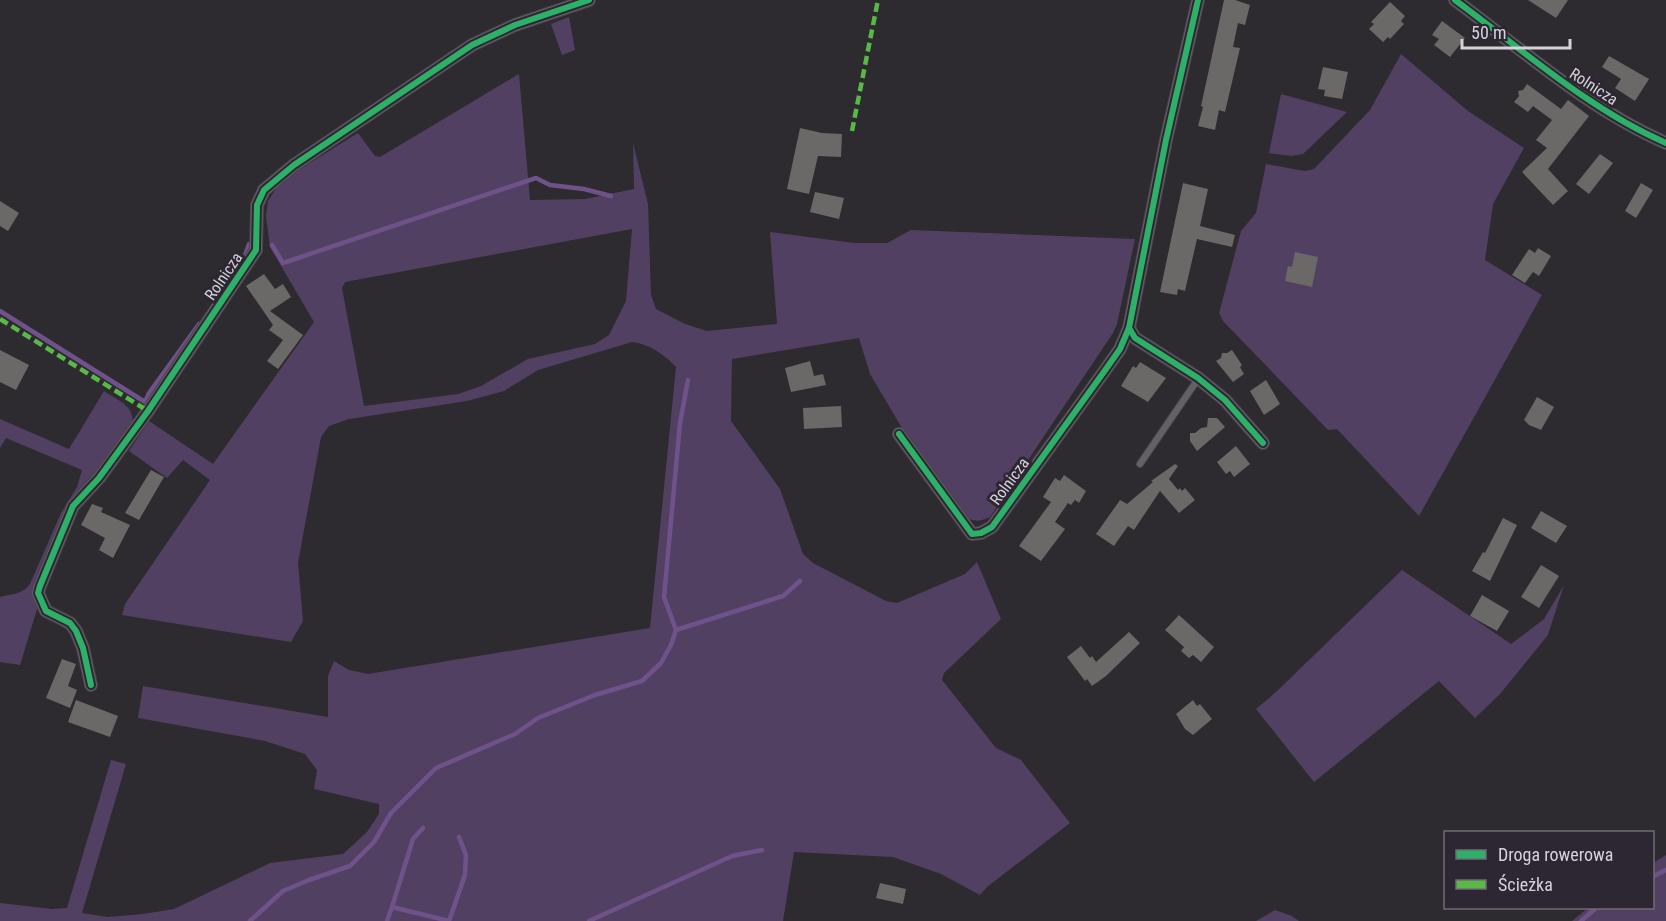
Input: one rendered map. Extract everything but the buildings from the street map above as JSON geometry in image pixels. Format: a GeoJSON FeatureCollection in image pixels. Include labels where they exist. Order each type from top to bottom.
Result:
{"type":"FeatureCollection","features":[{"type":"Feature","properties":{"kind":"street","name":"Rolnicza"},"geometry":{"type":"LineString","coordinates":[[91,685],[80,637],[70,623],[46,612],[38,593],[40,586],[73,506],[99,478],[148,411],[256,250],[257,205],[264,190],[294,165],[472,45],[515,25],[589,0]]}},
{"type":"Feature","properties":{"kind":"street","name":"Rolnicza"},"geometry":{"type":"LineString","coordinates":[[899,434],[972,534],[981,533],[992,527],[1120,349],[1129,328],[1166,140],[1198,0]]}},
{"type":"Feature","properties":{"kind":"street","name":"Rolnicza"},"geometry":{"type":"LineString","coordinates":[[1455,0],[1559,80],[1602,108],[1666,143]]}},
{"type":"Feature","properties":{"kind":"street"},"geometry":{"type":"LineString","coordinates":[[1129,328],[1135,338],[1198,378],[1225,400],[1263,443]]}},
{"type":"Feature","properties":{"kind":"lane"},"geometry":{"type":"LineString","coordinates":[[1140,464],[1198,378]]}},
{"type":"Feature","properties":{"kind":"shaded area"},"geometry":{"type":"Polygon","coordinates":[[[569,17],[575,50],[562,55],[551,24],[569,17]]]}},
{"type":"Feature","properties":{"kind":"shaded area"},"geometry":{"type":"Polygon","coordinates":[[[1401,54],[1468,111],[1524,148],[1493,204],[1485,260],[1542,295],[1419,516],[1337,429],[1328,430],[1223,321],[1219,313],[1241,231],[1256,213],[1266,164],[1305,171],[1314,169],[1370,110],[1401,54]]]}},
{"type":"Feature","properties":{"kind":"shaded area"},"geometry":{"type":"Polygon","coordinates":[[[519,74],[530,200],[585,199],[634,189],[633,143],[648,204],[651,295],[656,309],[685,324],[707,331],[777,324],[770,232],[854,243],[887,243],[911,230],[1135,239],[1117,324],[1113,333],[990,517],[983,520],[976,521],[963,516],[902,428],[870,374],[859,338],[732,359],[731,421],[780,489],[803,554],[813,563],[886,601],[897,603],[965,574],[977,562],[1001,619],[944,673],[942,680],[996,748],[1021,760],[1070,823],[987,887],[980,895],[941,874],[893,857],[794,852],[783,921],[0,921],[0,903],[52,909],[67,908],[111,760],[126,764],[82,913],[108,917],[174,909],[270,863],[343,854],[367,832],[379,814],[379,804],[314,789],[317,770],[305,754],[265,741],[138,718],[143,686],[328,717],[328,676],[334,661],[349,670],[368,674],[650,628],[676,367],[656,350],[632,342],[538,370],[504,391],[467,401],[349,419],[329,426],[321,437],[298,563],[303,621],[291,642],[122,615],[125,604],[210,480],[183,460],[167,478],[129,451],[149,421],[213,464],[314,322],[270,247],[266,216],[268,201],[281,181],[358,133],[375,156],[380,157],[519,74]],[[632,229],[345,282],[342,288],[364,406],[458,394],[481,386],[528,359],[595,344],[609,335],[626,301],[632,229]]]}},
{"type":"Feature","properties":{"kind":"shaded area"},"geometry":{"type":"Polygon","coordinates":[[[1281,94],[1347,112],[1303,154],[1291,156],[1269,153],[1281,94]]]}},
{"type":"Feature","properties":{"kind":"shaded area"},"geometry":{"type":"Polygon","coordinates":[[[104,391],[121,401],[129,409],[133,419],[132,426],[86,485],[38,606],[20,665],[0,662],[0,597],[21,592],[30,584],[61,513],[77,487],[82,470],[6,438],[0,448],[0,419],[69,449],[104,391]]]}},
{"type":"Feature","properties":{"kind":"shaded area"},"geometry":{"type":"Polygon","coordinates":[[[1402,570],[1511,644],[1544,619],[1564,585],[1548,635],[1500,694],[1475,718],[1439,681],[1314,782],[1256,709],[1402,570]]]}},
{"type":"Feature","properties":{"kind":"shaded area"},"geometry":{"type":"Polygon","coordinates":[[[1666,855],[1666,921],[1572,921],[1587,909],[1654,909],[1654,862],[1666,855]]]}},
{"type":"Feature","properties":{"kind":"shaded area"},"geometry":{"type":"Polygon","coordinates":[[[1275,910],[1292,916],[1299,921],[1256,921],[1275,910]]]}},
{"type":"Feature","properties":{"kind":"waterway"},"geometry":{"type":"LineString","coordinates":[[272,245],[283,263],[536,178],[550,185],[584,189],[611,196]]}},
{"type":"Feature","properties":{"kind":"waterway"},"geometry":{"type":"LineString","coordinates":[[243,261],[249,244]]}},
{"type":"Feature","properties":{"kind":"waterway"},"geometry":{"type":"LineString","coordinates":[[0,311],[145,402],[149,393],[199,324]]}},
{"type":"Feature","properties":{"kind":"waterway"},"geometry":{"type":"LineString","coordinates":[[250,921],[283,891],[350,866],[374,842],[391,813],[436,768],[515,734],[538,718],[595,695],[642,681],[661,663],[676,630],[664,597],[680,423],[688,380]]}},
{"type":"Feature","properties":{"kind":"waterway"},"geometry":{"type":"LineString","coordinates":[[676,630],[783,596],[800,581]]}},
{"type":"Feature","properties":{"kind":"waterway"},"geometry":{"type":"LineString","coordinates":[[392,907],[413,839],[423,828]]}},
{"type":"Feature","properties":{"kind":"waterway"},"geometry":{"type":"LineString","coordinates":[[387,921],[392,907],[449,921],[465,875],[466,855],[459,837]]}},
{"type":"Feature","properties":{"kind":"waterway"},"geometry":{"type":"LineString","coordinates":[[589,921],[732,856],[762,850]]}},
{"type":"Feature","properties":{"kind":"waterway"},"geometry":{"type":"LineString","coordinates":[[1654,876],[1666,870]]}},
{"type":"Feature","properties":{"kind":"waterway"},"geometry":{"type":"LineString","coordinates":[[1581,921],[1595,909]]}},
{"type":"Feature","properties":{"kind":"marked path"},"geometry":{"type":"LineString","coordinates":[[852,131],[878,0]]}},
{"type":"Feature","properties":{"kind":"marked path"},"geometry":{"type":"LineString","coordinates":[[0,319],[148,411]]}},
{"type":"Feature","properties":{"kind":"cycle path"},"geometry":{"type":"LineString","coordinates":[[91,685],[83,648],[76,631],[70,623],[46,611],[38,593],[40,586],[73,506],[99,478],[148,411],[256,250],[257,205],[264,190],[294,165],[472,45],[515,25],[589,0]]}},
{"type":"Feature","properties":{"kind":"cycle path"},"geometry":{"type":"LineString","coordinates":[[1198,0],[1166,140],[1129,328],[1135,338],[1198,378],[1225,400],[1263,443]]}},
{"type":"Feature","properties":{"kind":"cycle path"},"geometry":{"type":"LineString","coordinates":[[1455,0],[1583,96],[1637,129],[1666,143]]}},
{"type":"Feature","properties":{"kind":"cycle path"},"geometry":{"type":"LineString","coordinates":[[899,434],[972,534],[981,533],[992,527],[1120,349],[1129,328]]}}]}
